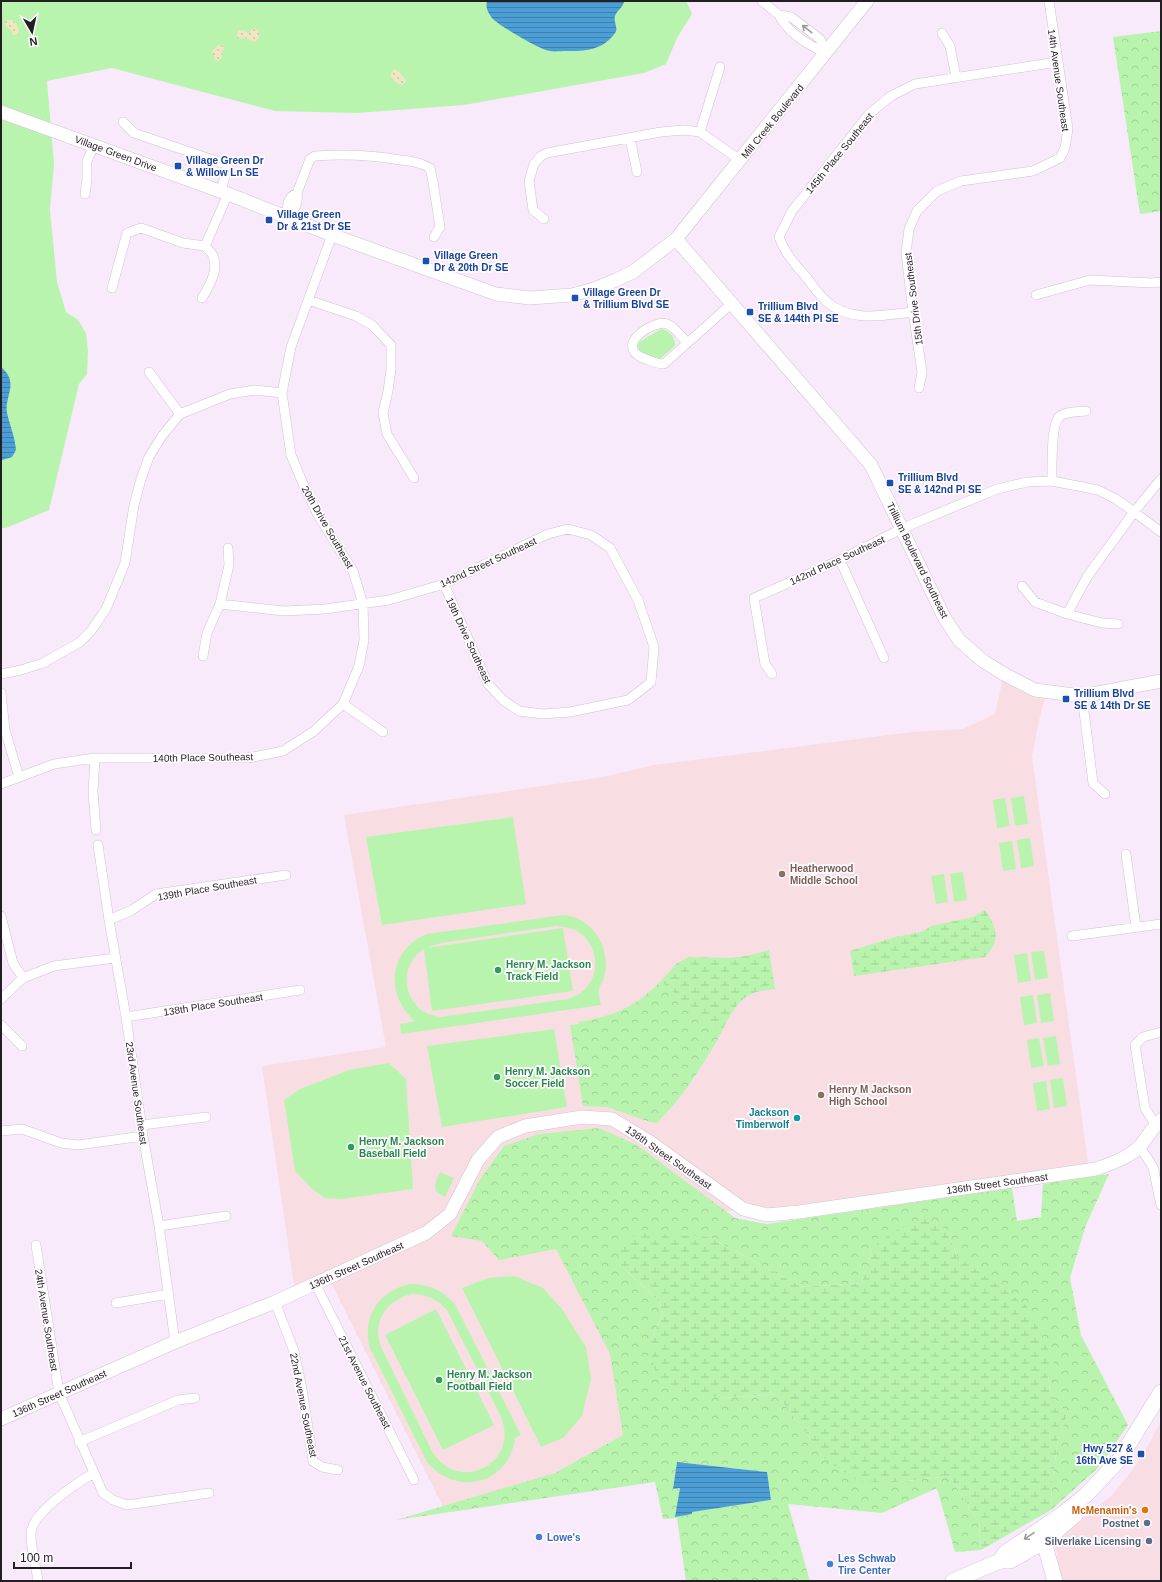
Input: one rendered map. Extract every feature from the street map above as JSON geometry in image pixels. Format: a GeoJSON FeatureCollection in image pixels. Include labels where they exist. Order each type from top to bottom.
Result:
{"type":"FeatureCollection","features":[{"type":"Feature","properties":{"kind":"main road"},"geometry":{"type":"LineString","coordinates":[[1000,1560],[1005,1553],[1061,1515],[1086,1495],[1120,1460],[1161,1392]]}},
{"type":"Feature","properties":{"kind":"main road"},"geometry":{"type":"LineString","coordinates":[[953,1581],[1000,1560],[1010,1561],[1044,1542],[1077,1513],[1086,1495]]}},
{"type":"Feature","properties":{"kind":"main road"},"geometry":{"type":"LineString","coordinates":[[1055,1581],[1044,1542],[1061,1515]]}},
{"type":"Feature","properties":{"kind":"street"},"geometry":{"type":"LineString","coordinates":[[762,1],[779,15],[784,26],[812,47],[826,53]]}},
{"type":"Feature","properties":{"kind":"street","name":"Mill Creek Boulevard"},"geometry":{"type":"LineString","coordinates":[[676,239],[867,1]]}},
{"type":"Feature","properties":{"kind":"street","name":"14th Avenue Southeast"},"geometry":{"type":"LineString","coordinates":[[917,211],[937,191],[961,181],[1033,171],[1060,158],[1065,148],[1068,129],[1049,1]]}},
{"type":"Feature","properties":{"kind":"street"},"geometry":{"type":"LineString","coordinates":[[942,33],[950,46],[956,77]]}},
{"type":"Feature","properties":{"kind":"street","name":"145th Place Southeast"},"geometry":{"type":"LineString","coordinates":[[913,312],[866,317],[846,312],[827,302],[782,247],[779,238],[792,211],[869,114],[891,96],[915,84],[1057,62]]}},
{"type":"Feature","properties":{"kind":"street"},"geometry":{"type":"LineString","coordinates":[[700,132],[720,67]]}},
{"type":"Feature","properties":{"kind":"street","name":"Village Green Drive"},"geometry":{"type":"LineString","coordinates":[[1,112],[225,193],[332,235],[496,294],[530,298],[572,295],[594,289],[616,280],[648,262],[676,239]]}},
{"type":"Feature","properties":{"kind":"street"},"geometry":{"type":"LineString","coordinates":[[123,122],[134,133],[228,165],[225,193],[205,246]]}},
{"type":"Feature","properties":{"kind":"street"},"geometry":{"type":"LineString","coordinates":[[544,219],[533,210],[529,181],[532,169],[537,161],[547,153],[661,132],[684,130],[700,132],[740,160]]}},
{"type":"Feature","properties":{"kind":"street"},"geometry":{"type":"LineString","coordinates":[[630,138],[637,172]]}},
{"type":"Feature","properties":{"kind":"street"},"geometry":{"type":"LineString","coordinates":[[85,194],[87,161],[94,145]]}},
{"type":"Feature","properties":{"kind":"street"},"geometry":{"type":"LineString","coordinates":[[288,218],[287,206],[291,196],[297,193],[310,159],[315,156],[358,154],[423,163],[430,168],[434,182],[440,227],[434,238]]}},
{"type":"Feature","properties":{"kind":"street","name":"15th Drive Southeast"},"geometry":{"type":"LineString","coordinates":[[917,211],[909,229],[906,253],[922,372],[918,388]]}},
{"type":"Feature","properties":{"kind":"street"},"geometry":{"type":"LineString","coordinates":[[112,288],[127,233],[134,229],[140,228],[183,243],[205,246],[213,255],[215,265],[213,279],[202,298]]}},
{"type":"Feature","properties":{"kind":"street","name":"20th Drive Southeast"},"geometry":{"type":"LineString","coordinates":[[332,235],[291,346],[282,393],[291,455],[318,515],[353,571],[363,604],[364,640],[359,666],[343,704]]}},
{"type":"Feature","properties":{"kind":"street","name":"Trillium Boulevard Southeast"},"geometry":{"type":"LineString","coordinates":[[676,239],[731,304],[800,380],[871,465],[903,528],[944,617],[959,640],[983,661],[1034,690],[1082,696],[1161,682]]}},
{"type":"Feature","properties":{"kind":"street"},"geometry":{"type":"LineString","coordinates":[[1036,295],[1090,280],[1152,283],[1161,282]]}},
{"type":"Feature","properties":{"kind":"street"},"geometry":{"type":"LineString","coordinates":[[308,300],[356,316],[372,326],[391,345],[391,369],[384,413],[387,434],[414,478]]}},
{"type":"Feature","properties":{"kind":"street"},"geometry":{"type":"LineString","coordinates":[[687,343],[668,324],[662,323],[657,324],[636,336],[633,342],[633,350],[637,356],[657,364],[664,364],[731,304]]}},
{"type":"Feature","properties":{"kind":"street"},"geometry":{"type":"LineString","coordinates":[[150,372],[180,414]]}},
{"type":"Feature","properties":{"kind":"street"},"geometry":{"type":"LineString","coordinates":[[1,674],[43,663],[80,642],[91,631],[106,609],[125,563],[134,505],[149,457],[162,436],[180,414],[230,394],[255,390],[282,393]]}},
{"type":"Feature","properties":{"kind":"street"},"geometry":{"type":"LineString","coordinates":[[1052,481],[1054,425],[1060,416],[1072,412],[1086,411]]}},
{"type":"Feature","properties":{"kind":"street"},"geometry":{"type":"LineString","coordinates":[[1067,614],[1087,576],[1134,512],[1161,479]]}},
{"type":"Feature","properties":{"kind":"street","name":"142nd Place Southeast"},"geometry":{"type":"LineString","coordinates":[[772,674],[765,664],[754,598],[840,560],[903,528],[997,489],[1027,482],[1052,481],[1098,490],[1116,499],[1161,532]]}},
{"type":"Feature","properties":{"kind":"street","name":"142nd Street Southeast"},"geometry":{"type":"LineString","coordinates":[[220,604],[284,611],[325,609],[389,600],[444,584],[548,534],[568,529],[591,535],[610,548],[638,600],[654,647],[651,682]]}},
{"type":"Feature","properties":{"kind":"street"},"geometry":{"type":"LineString","coordinates":[[203,656],[207,633],[220,604],[229,565],[228,548]]}},
{"type":"Feature","properties":{"kind":"street"},"geometry":{"type":"LineString","coordinates":[[840,560],[884,658]]}},
{"type":"Feature","properties":{"kind":"street","name":"19th Drive Southeast"},"geometry":{"type":"LineString","coordinates":[[444,584],[488,684],[503,700],[519,711],[543,714],[570,712],[628,700],[651,682]]}},
{"type":"Feature","properties":{"kind":"street"},"geometry":{"type":"LineString","coordinates":[[1022,586],[1035,602],[1067,614],[1102,623],[1118,624]]}},
{"type":"Feature","properties":{"kind":"street"},"geometry":{"type":"LineString","coordinates":[[1,693],[5,730],[19,778]]}},
{"type":"Feature","properties":{"kind":"street"},"geometry":{"type":"LineString","coordinates":[[1082,696],[1093,783],[1105,794]]}},
{"type":"Feature","properties":{"kind":"street"},"geometry":{"type":"LineString","coordinates":[[343,704],[383,732]]}},
{"type":"Feature","properties":{"kind":"street","name":"140th Place Southeast"},"geometry":{"type":"LineString","coordinates":[[1,784],[54,764],[95,758],[248,758],[283,751],[314,731],[343,704]]}},
{"type":"Feature","properties":{"kind":"street"},"geometry":{"type":"LineString","coordinates":[[95,758],[93,792],[96,830]]}},
{"type":"Feature","properties":{"kind":"street","name":"23rd Avenue Southeast"},"geometry":{"type":"LineString","coordinates":[[98,845],[115,958],[126,1017],[143,1136],[159,1226],[175,1342]]}},
{"type":"Feature","properties":{"kind":"street"},"geometry":{"type":"LineString","coordinates":[[1126,854],[1136,927]]}},
{"type":"Feature","properties":{"kind":"street","name":"139th Place Southeast"},"geometry":{"type":"LineString","coordinates":[[109,920],[132,910],[156,894],[286,875]]}},
{"type":"Feature","properties":{"kind":"street"},"geometry":{"type":"LineString","coordinates":[[1,916],[13,963],[23,978]]}},
{"type":"Feature","properties":{"kind":"street"},"geometry":{"type":"LineString","coordinates":[[1072,936],[1161,924]]}},
{"type":"Feature","properties":{"kind":"street"},"geometry":{"type":"LineString","coordinates":[[1,1000],[23,978],[54,966],[115,958]]}},
{"type":"Feature","properties":{"kind":"street","name":"138th Place Southeast"},"geometry":{"type":"LineString","coordinates":[[126,1017],[300,990]]}},
{"type":"Feature","properties":{"kind":"street"},"geometry":{"type":"LineString","coordinates":[[1,1025],[22,1046]]}},
{"type":"Feature","properties":{"kind":"street"},"geometry":{"type":"LineString","coordinates":[[1158,1122],[1145,1108],[1135,1045],[1142,1037],[1161,1032]]}},
{"type":"Feature","properties":{"kind":"street"},"geometry":{"type":"LineString","coordinates":[[142,1125],[206,1117]]}},
{"type":"Feature","properties":{"kind":"street","name":"136th Street Southeast"},"geometry":{"type":"LineString","coordinates":[[1,1419],[175,1342],[275,1302],[426,1233],[450,1214],[478,1160],[498,1137],[525,1126],[582,1117],[612,1119],[650,1142],[743,1209],[767,1215],[799,1212],[1096,1169],[1119,1160],[1140,1147],[1158,1122]]}},
{"type":"Feature","properties":{"kind":"street"},"geometry":{"type":"LineString","coordinates":[[1,1131],[22,1129],[61,1143],[78,1145],[143,1136]]}},
{"type":"Feature","properties":{"kind":"street"},"geometry":{"type":"LineString","coordinates":[[1140,1147],[1153,1167],[1161,1200],[1161,1206]]}},
{"type":"Feature","properties":{"kind":"street"},"geometry":{"type":"LineString","coordinates":[[159,1226],[226,1216]]}},
{"type":"Feature","properties":{"kind":"street","name":"24th Avenue Southeast"},"geometry":{"type":"LineString","coordinates":[[36,1245],[59,1393],[79,1442],[103,1493],[113,1500],[127,1505],[209,1493]]}},
{"type":"Feature","properties":{"kind":"street","name":"21st Avenue Southeast"},"geometry":{"type":"LineString","coordinates":[[315,1283],[414,1480]]}},
{"type":"Feature","properties":{"kind":"street"},"geometry":{"type":"LineString","coordinates":[[116,1303],[169,1294]]}},
{"type":"Feature","properties":{"kind":"street","name":"22nd Avenue Southeast"},"geometry":{"type":"LineString","coordinates":[[275,1302],[294,1351],[302,1389],[313,1461],[322,1467],[338,1470]]}},
{"type":"Feature","properties":{"kind":"street"},"geometry":{"type":"LineString","coordinates":[[79,1442],[178,1400],[195,1398]]}},
{"type":"Feature","properties":{"kind":"street"},"geometry":{"type":"LineString","coordinates":[[38,1581],[30,1534],[35,1521],[66,1490],[94,1472]]}},
{"type":"Feature","properties":{"kind":"shaded area"},"geometry":{"type":"Polygon","coordinates":[[[1004,674],[1047,691],[1032,756],[1089,1170],[799,1212],[743,1209],[597,1230],[640,1477],[443,1507],[328,1277],[295,1292],[262,1066],[386,1047],[344,815],[603,777],[654,765],[912,732],[963,729],[995,714],[1004,674]]]}},
{"type":"Feature","properties":{"kind":"shaded area"},"geometry":{"type":"Polygon","coordinates":[[[1161,1422],[1161,1581],[1061,1581],[1055,1542],[1113,1494],[1133,1469],[1161,1422]]]}},
{"type":"Feature","properties":{"kind":"green space"},"geometry":{"type":"Polygon","coordinates":[[[1,1],[686,1],[692,14],[677,38],[666,64],[644,73],[464,105],[357,113],[275,111],[112,68],[47,81],[54,164],[50,210],[57,282],[66,312],[78,320],[86,333],[88,351],[87,374],[79,384],[49,510],[6,528],[1,528],[1,1]]]}},
{"type":"Feature","properties":{"kind":"green space"},"geometry":{"type":"Polygon","coordinates":[[[1161,31],[1161,211],[1140,214],[1113,37],[1161,31]]]}},
{"type":"Feature","properties":{"kind":"green space"},"geometry":{"type":"Polygon","coordinates":[[[661,329],[672,335],[675,346],[660,359],[653,358],[639,351],[639,342],[661,329]]]}},
{"type":"Feature","properties":{"kind":"green space"},"geometry":{"type":"Polygon","coordinates":[[[1024,796],[1028,824],[1015,826],[1011,798],[1024,796]]]}},
{"type":"Feature","properties":{"kind":"green space"},"geometry":{"type":"Polygon","coordinates":[[[1005,798],[1010,826],[997,828],[993,800],[1005,798]]]}},
{"type":"Feature","properties":{"kind":"green space"},"geometry":{"type":"Polygon","coordinates":[[[513,817],[526,904],[382,925],[366,837],[513,817]]]}},
{"type":"Feature","properties":{"kind":"green space"},"geometry":{"type":"Polygon","coordinates":[[[1030,838],[1034,866],[1021,868],[1017,840],[1030,838]]]}},
{"type":"Feature","properties":{"kind":"green space"},"geometry":{"type":"Polygon","coordinates":[[[1012,841],[1016,869],[1003,871],[999,843],[1012,841]]]}},
{"type":"Feature","properties":{"kind":"green space"},"geometry":{"type":"Polygon","coordinates":[[[963,872],[967,900],[954,902],[950,874],[963,872]]]}},
{"type":"Feature","properties":{"kind":"green space"},"geometry":{"type":"Polygon","coordinates":[[[944,874],[948,902],[936,904],[931,876],[944,874]]]}},
{"type":"Feature","properties":{"kind":"green space"},"geometry":{"type":"Polygon","coordinates":[[[985,910],[996,934],[993,945],[985,957],[854,976],[850,951],[895,937],[922,932],[931,926],[973,917],[985,910]]]}},
{"type":"Feature","properties":{"kind":"green space"},"geometry":{"type":"Polygon","coordinates":[[[563,915],[575,917],[591,928],[599,939],[604,951],[606,964],[604,978],[599,991],[601,1005],[401,1034],[400,1024],[415,1021],[398,999],[395,986],[395,973],[398,961],[405,950],[414,941],[427,934],[563,915]],[[556,926],[441,943],[426,948],[563,928],[573,991],[432,1011],[424,949],[417,954],[412,961],[407,976],[407,984],[412,999],[422,1010],[440,1017],[568,999],[579,994],[586,988],[594,972],[594,954],[587,939],[580,933],[566,927],[556,926]]]}},
{"type":"Feature","properties":{"kind":"green space"},"geometry":{"type":"Polygon","coordinates":[[[769,950],[775,989],[756,992],[743,999],[726,1022],[720,1035],[661,981],[677,963],[689,957],[729,958],[747,956],[769,950]]]}},
{"type":"Feature","properties":{"kind":"green space"},"geometry":{"type":"Polygon","coordinates":[[[1044,951],[1048,978],[1035,980],[1031,952],[1044,951]]]}},
{"type":"Feature","properties":{"kind":"green space"},"geometry":{"type":"Polygon","coordinates":[[[1027,953],[1031,981],[1018,983],[1014,955],[1027,953]]]}},
{"type":"Feature","properties":{"kind":"green space"},"geometry":{"type":"Polygon","coordinates":[[[661,981],[720,1035],[706,1059],[684,1092],[657,1123],[607,1107],[583,1106],[570,1025],[579,1024],[579,1022],[624,1009],[642,998],[661,981]]]}},
{"type":"Feature","properties":{"kind":"green space"},"geometry":{"type":"Polygon","coordinates":[[[1050,993],[1054,1021],[1041,1023],[1037,995],[1050,993]]]}},
{"type":"Feature","properties":{"kind":"green space"},"geometry":{"type":"Polygon","coordinates":[[[1033,995],[1037,1023],[1024,1025],[1020,997],[1033,995]]]}},
{"type":"Feature","properties":{"kind":"green space","name":"Henry M. Jackson Soccer Field"},"geometry":{"type":"Polygon","coordinates":[[[554,1029],[567,1107],[442,1127],[427,1046],[554,1029]]]}},
{"type":"Feature","properties":{"kind":"green space"},"geometry":{"type":"Polygon","coordinates":[[[1056,1036],[1060,1064],[1048,1066],[1043,1038],[1056,1036]]]}},
{"type":"Feature","properties":{"kind":"green space"},"geometry":{"type":"Polygon","coordinates":[[[1039,1038],[1044,1066],[1031,1068],[1027,1040],[1039,1038]]]}},
{"type":"Feature","properties":{"kind":"green space","name":"Henry M. Jackson Baseball Field"},"geometry":{"type":"Polygon","coordinates":[[[389,1063],[406,1079],[413,1189],[342,1199],[325,1198],[312,1189],[295,1171],[284,1100],[300,1089],[349,1070],[389,1063]]]}},
{"type":"Feature","properties":{"kind":"green space"},"geometry":{"type":"Polygon","coordinates":[[[1063,1078],[1067,1106],[1054,1108],[1050,1080],[1063,1078]]]}},
{"type":"Feature","properties":{"kind":"green space"},"geometry":{"type":"Polygon","coordinates":[[[1046,1081],[1050,1109],[1037,1111],[1033,1083],[1046,1081]]]}},
{"type":"Feature","properties":{"kind":"green space"},"geometry":{"type":"Polygon","coordinates":[[[599,1128],[637,1145],[735,1218],[767,1224],[1012,1188],[1017,1221],[1041,1217],[1043,1184],[1109,1174],[1086,1225],[1070,1278],[1081,1335],[1128,1425],[1098,1468],[1051,1510],[1052,1484],[1058,1439],[1067,1415],[1050,1392],[1048,1374],[977,1271],[957,1256],[947,1229],[873,1247],[862,1283],[802,1287],[709,1237],[617,1262],[659,1301],[663,1314],[651,1339],[722,1398],[777,1394],[826,1460],[889,1483],[949,1476],[979,1522],[981,1550],[955,1552],[937,1488],[882,1513],[788,1504],[810,1581],[686,1581],[677,1518],[663,1519],[655,1482],[396,1520],[555,1473],[623,1435],[610,1354],[556,1249],[499,1260],[482,1241],[451,1236],[480,1179],[504,1146],[539,1134],[599,1128]],[[677,1462],[673,1489],[680,1488],[676,1517],[692,1514],[691,1512],[771,1500],[766,1472],[677,1462]]]}},
{"type":"Feature","properties":{"kind":"green space"},"geometry":{"type":"Polygon","coordinates":[[[440,1172],[454,1178],[445,1197],[436,1192],[435,1184],[440,1172]]]}},
{"type":"Feature","properties":{"kind":"green space"},"geometry":{"type":"Polygon","coordinates":[[[923,1219],[947,1229],[957,1256],[1027,1306],[1054,1362],[1048,1374],[1050,1392],[1067,1415],[1058,1439],[1052,1484],[1051,1510],[981,1550],[979,1522],[949,1476],[889,1483],[858,1481],[826,1460],[777,1394],[722,1398],[687,1392],[658,1380],[652,1360],[651,1339],[663,1314],[659,1301],[617,1262],[623,1239],[646,1233],[709,1237],[802,1287],[862,1283],[873,1247],[895,1231],[923,1219]]]}},
{"type":"Feature","properties":{"kind":"green space"},"geometry":{"type":"Polygon","coordinates":[[[514,1276],[543,1288],[562,1309],[586,1347],[591,1379],[582,1416],[563,1438],[541,1447],[462,1288],[488,1278],[514,1276]]]}},
{"type":"Feature","properties":{"kind":"green space"},"geometry":{"type":"Polygon","coordinates":[[[410,1284],[423,1285],[435,1289],[455,1304],[521,1435],[515,1438],[511,1454],[503,1466],[492,1475],[480,1481],[466,1482],[452,1480],[439,1473],[427,1462],[369,1346],[368,1335],[371,1315],[382,1299],[399,1287],[410,1284]],[[417,1294],[403,1297],[394,1302],[383,1314],[378,1331],[382,1349],[432,1451],[443,1464],[456,1471],[470,1472],[483,1468],[494,1460],[502,1448],[505,1434],[501,1417],[447,1310],[431,1298],[417,1294]]]}},
{"type":"Feature","properties":{"kind":"green space","name":"Henry M. Jackson Football Field"},"geometry":{"type":"Polygon","coordinates":[[[436,1309],[494,1425],[443,1450],[385,1335],[436,1309]]]}},
{"type":"Feature","properties":{"kind":"sand"},"geometry":{"type":"Polygon","coordinates":[[[7,20],[12,20],[18,26],[19,32],[17,35],[13,35],[11,30],[6,27],[5,23],[7,20]]]}},
{"type":"Feature","properties":{"kind":"sand"},"geometry":{"type":"Polygon","coordinates":[[[254,28],[258,30],[259,34],[256,41],[254,42],[246,38],[237,38],[237,33],[239,30],[243,30],[248,33],[254,28]]]}},
{"type":"Feature","properties":{"kind":"sand"},"geometry":{"type":"Polygon","coordinates":[[[218,45],[223,46],[224,49],[222,58],[218,61],[215,60],[212,51],[218,45]]]}},
{"type":"Feature","properties":{"kind":"sand"},"geometry":{"type":"Polygon","coordinates":[[[395,69],[400,72],[406,81],[403,85],[398,84],[391,77],[391,73],[395,69]]]}},
{"type":"Feature","properties":{"kind":"water"},"geometry":{"type":"Polygon","coordinates":[[[487,1],[624,1],[623,5],[615,16],[616,31],[605,43],[593,49],[580,51],[550,51],[538,47],[521,38],[494,20],[487,9],[487,1]]]}},
{"type":"Feature","properties":{"kind":"water"},"geometry":{"type":"Polygon","coordinates":[[[1,367],[10,379],[7,413],[14,436],[16,450],[12,457],[2,460],[1,460],[1,367]]]}},
{"type":"Feature","properties":{"kind":"water"},"geometry":{"type":"Polygon","coordinates":[[[677,1462],[767,1472],[771,1500],[692,1512],[692,1514],[675,1517],[680,1488],[673,1489],[677,1462]]]}},
{"type":"Feature","properties":{"kind":"place","name":"Village Green Dr & Willow Ln SE"},"geometry":{"type":"Point","coordinates":[178,166]}},
{"type":"Feature","properties":{"kind":"place","name":"Village Green Dr & 21st Dr SE"},"geometry":{"type":"Point","coordinates":[269,220]}},
{"type":"Feature","properties":{"kind":"place","name":"Village Green Dr & 20th Dr SE"},"geometry":{"type":"Point","coordinates":[426,261]}},
{"type":"Feature","properties":{"kind":"place","name":"Village Green Dr & Trillium Blvd SE"},"geometry":{"type":"Point","coordinates":[575,298]}},
{"type":"Feature","properties":{"kind":"place","name":"Trillium Blvd SE & 144th Pl SE"},"geometry":{"type":"Point","coordinates":[750,312]}},
{"type":"Feature","properties":{"kind":"place","name":"Trillium Blvd SE & 142nd Pl SE"},"geometry":{"type":"Point","coordinates":[890,483]}},
{"type":"Feature","properties":{"kind":"place","name":"Trillium Blvd SE & 14th Dr SE"},"geometry":{"type":"Point","coordinates":[1066,699]}},
{"type":"Feature","properties":{"kind":"place","name":"Heatherwood Middle School"},"geometry":{"type":"Point","coordinates":[782,874]}},
{"type":"Feature","properties":{"kind":"place","name":"Henry M. Jackson Track Field"},"geometry":{"type":"Point","coordinates":[498,970]}},
{"type":"Feature","properties":{"kind":"place","name":"Henry M. Jackson Soccer Field"},"geometry":{"type":"Point","coordinates":[497,1077]}},
{"type":"Feature","properties":{"kind":"place","name":"Henry M Jackson High School"},"geometry":{"type":"Point","coordinates":[821,1095]}},
{"type":"Feature","properties":{"kind":"place","name":"Jackson Timberwolf"},"geometry":{"type":"Point","coordinates":[797,1118]}},
{"type":"Feature","properties":{"kind":"place","name":"Henry M. Jackson Baseball Field"},"geometry":{"type":"Point","coordinates":[351,1147]}},
{"type":"Feature","properties":{"kind":"place","name":"Henry M. Jackson Football Field"},"geometry":{"type":"Point","coordinates":[439,1380]}},
{"type":"Feature","properties":{"kind":"place","name":"Hwy 527 & 16th Ave SE"},"geometry":{"type":"Point","coordinates":[1141,1454]}},
{"type":"Feature","properties":{"kind":"place","name":"McMenamin's"},"geometry":{"type":"Point","coordinates":[1145,1510]}},
{"type":"Feature","properties":{"kind":"place","name":"Postnet"},"geometry":{"type":"Point","coordinates":[1147,1523]}},
{"type":"Feature","properties":{"kind":"place","name":"Lowe's"},"geometry":{"type":"Point","coordinates":[539,1537]}},
{"type":"Feature","properties":{"kind":"place","name":"Silverlake Licensing"},"geometry":{"type":"Point","coordinates":[1149,1541]}},
{"type":"Feature","properties":{"kind":"place","name":"Les Schwab Tire Center"},"geometry":{"type":"Point","coordinates":[830,1564]}}]}
